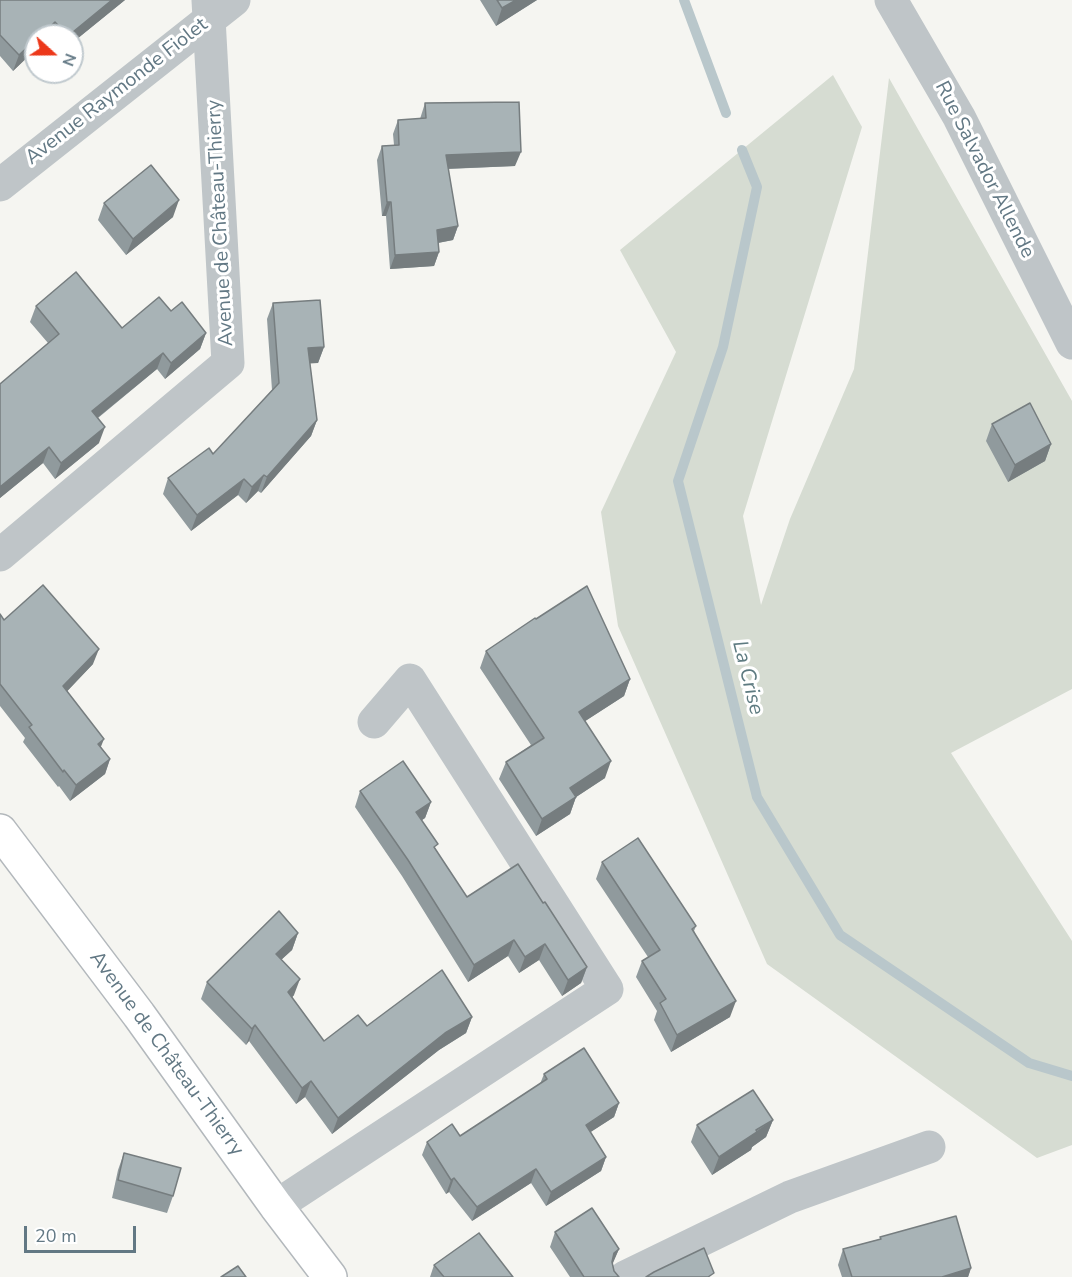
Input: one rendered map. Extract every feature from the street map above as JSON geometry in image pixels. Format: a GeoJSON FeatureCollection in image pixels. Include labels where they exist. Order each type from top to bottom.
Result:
{"type":"FeatureCollection","features":[{"type":"Feature","properties":{"kind":"main road","name":"Avenue de Château-Thierry"},"geometry":{"type":"LineString","coordinates":[[0,831],[139,1015],[276,1206],[330,1277]]}},
{"type":"Feature","properties":{"kind":"street","name":"Rue Salvador Allende"},"geometry":{"type":"LineString","coordinates":[[891,0],[959,117],[1072,343]]}},
{"type":"Feature","properties":{"kind":"street","name":"Avenue Raymonde Fiolet"},"geometry":{"type":"LineString","coordinates":[[0,185],[217,6]]}},
{"type":"Feature","properties":{"kind":"street","name":"Avenue de Château-Thierry"},"geometry":{"type":"LineString","coordinates":[[0,555],[228,363],[217,6]]}},
{"type":"Feature","properties":{"kind":"street"},"geometry":{"type":"LineString","coordinates":[[276,1206],[607,989],[410,680],[374,722]]}},
{"type":"Feature","properties":{"kind":"street"},"geometry":{"type":"LineString","coordinates":[[625,1277],[790,1197],[929,1147]]}},
{"type":"Feature","properties":{"kind":"shaded area"},"geometry":{"type":"Polygon","coordinates":[[[833,75],[862,127],[743,516],[761,605],[790,519],[854,369],[889,78],[1072,401],[1072,689],[951,753],[1072,941],[1072,1145],[1037,1158],[767,964],[618,626],[601,512],[676,352],[620,250],[833,75]]]}},
{"type":"Feature","properties":{"kind":"building"},"geometry":{"type":"Polygon","coordinates":[[[0,0],[112,0],[83,24],[57,24],[55,22],[53,24],[24,24],[24,50],[19,55],[0,35],[0,0]]]}},
{"type":"Feature","properties":{"kind":"building"},"geometry":{"type":"Polygon","coordinates":[[[497,0],[516,0],[502,8],[497,0]]]}},
{"type":"Feature","properties":{"kind":"building"},"geometry":{"type":"Polygon","coordinates":[[[519,102],[521,152],[446,155],[458,226],[437,230],[439,252],[395,255],[391,202],[387,202],[382,146],[399,145],[398,120],[426,118],[425,103],[519,102]]]}},
{"type":"Feature","properties":{"kind":"building"},"geometry":{"type":"Polygon","coordinates":[[[151,165],[179,200],[133,239],[104,203],[151,165]]]}},
{"type":"Feature","properties":{"kind":"building"},"geometry":{"type":"Polygon","coordinates":[[[76,272],[122,328],[159,297],[171,311],[182,302],[206,333],[171,363],[163,353],[92,411],[105,427],[61,463],[49,447],[0,487],[0,384],[59,334],[36,306],[76,272]]]}},
{"type":"Feature","properties":{"kind":"building"},"geometry":{"type":"Polygon","coordinates":[[[320,300],[324,347],[308,348],[317,420],[267,477],[264,475],[252,487],[244,479],[197,515],[168,478],[209,448],[213,454],[279,383],[273,303],[320,300]]]}},
{"type":"Feature","properties":{"kind":"building"},"geometry":{"type":"Polygon","coordinates":[[[1030,403],[1051,444],[1015,465],[992,424],[1030,403]]]}},
{"type":"Feature","properties":{"kind":"building"},"geometry":{"type":"Polygon","coordinates":[[[43,585],[99,649],[63,686],[104,739],[98,744],[110,759],[76,785],[64,770],[63,772],[29,727],[32,725],[0,684],[0,614],[4,620],[43,585]]]}},
{"type":"Feature","properties":{"kind":"building"},"geometry":{"type":"Polygon","coordinates":[[[587,586],[630,679],[579,712],[611,761],[570,788],[576,797],[542,819],[506,762],[544,738],[486,651],[587,586]]]}},
{"type":"Feature","properties":{"kind":"building"},"geometry":{"type":"Polygon","coordinates":[[[403,761],[431,802],[416,812],[438,844],[434,847],[467,897],[518,864],[587,967],[568,980],[545,944],[525,957],[514,940],[474,965],[408,860],[360,791],[403,761]]]}},
{"type":"Feature","properties":{"kind":"building"},"geometry":{"type":"Polygon","coordinates":[[[638,838],[696,926],[692,929],[736,1001],[677,1035],[660,1003],[666,999],[642,961],[660,950],[602,862],[638,838]]]}},
{"type":"Feature","properties":{"kind":"building"},"geometry":{"type":"Polygon","coordinates":[[[279,911],[298,933],[276,954],[300,979],[288,992],[324,1041],[358,1015],[367,1026],[442,970],[472,1017],[445,1033],[338,1118],[311,1081],[302,1088],[255,1025],[252,1029],[207,982],[279,911]]]}},
{"type":"Feature","properties":{"kind":"building"},"geometry":{"type":"Polygon","coordinates":[[[584,1048],[619,1103],[586,1125],[606,1157],[551,1192],[536,1169],[477,1207],[454,1178],[451,1180],[427,1142],[452,1124],[460,1136],[547,1079],[544,1074],[584,1048]]]}},
{"type":"Feature","properties":{"kind":"building"},"geometry":{"type":"Polygon","coordinates":[[[753,1090],[773,1120],[719,1157],[697,1125],[753,1090]]]}},
{"type":"Feature","properties":{"kind":"building"},"geometry":{"type":"Polygon","coordinates":[[[124,1153],[181,1168],[173,1196],[118,1180],[124,1153]]]}},
{"type":"Feature","properties":{"kind":"building"},"geometry":{"type":"Polygon","coordinates":[[[592,1208],[619,1249],[614,1253],[612,1262],[614,1271],[619,1277],[584,1277],[555,1232],[592,1208]]]}},
{"type":"Feature","properties":{"kind":"building"},"geometry":{"type":"Polygon","coordinates":[[[956,1216],[971,1268],[942,1277],[852,1277],[843,1249],[956,1216]]]}},
{"type":"Feature","properties":{"kind":"building"},"geometry":{"type":"Polygon","coordinates":[[[479,1233],[513,1277],[444,1277],[434,1265],[479,1233]]]}},
{"type":"Feature","properties":{"kind":"building"},"geometry":{"type":"Polygon","coordinates":[[[704,1248],[714,1273],[708,1277],[646,1277],[654,1272],[704,1248]]]}},
{"type":"Feature","properties":{"kind":"building"},"geometry":{"type":"Polygon","coordinates":[[[238,1266],[246,1277],[221,1277],[238,1266]]]}},
{"type":"Feature","properties":{"kind":"waterway","name":"La Crise"},"geometry":{"type":"LineString","coordinates":[[684,0],[726,113]]}},
{"type":"Feature","properties":{"kind":"waterway","name":"La Crise"},"geometry":{"type":"LineString","coordinates":[[742,150],[757,187],[723,347],[678,481],[757,797],[840,935],[1029,1063],[1072,1076]]}}]}
